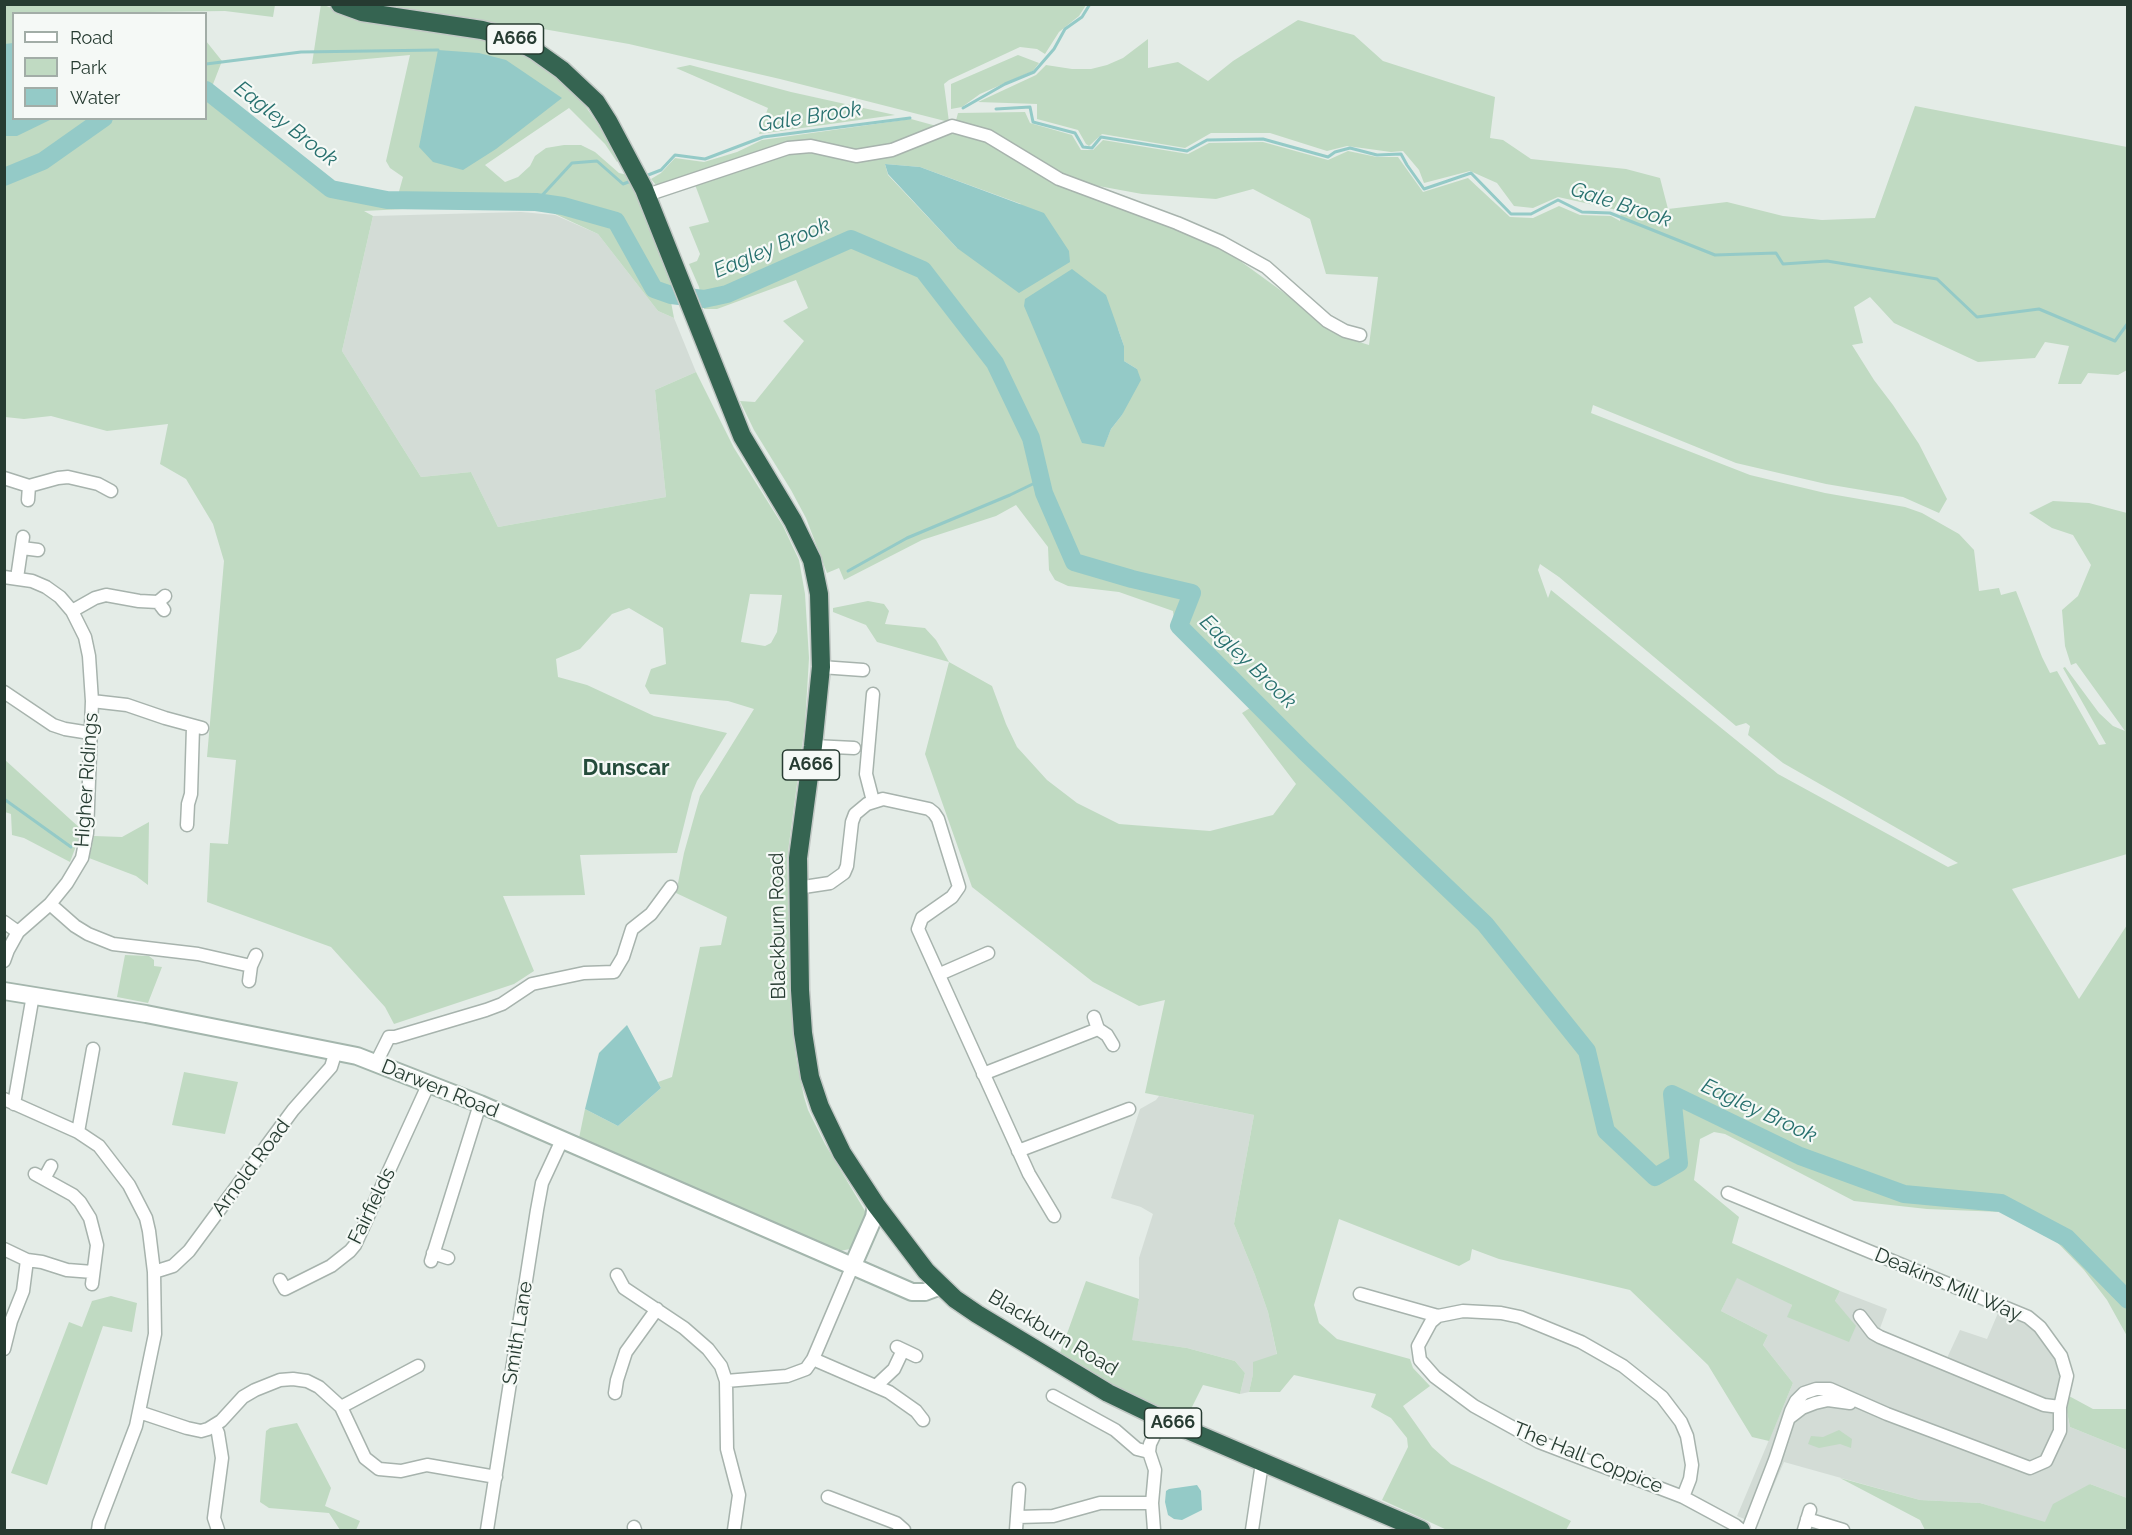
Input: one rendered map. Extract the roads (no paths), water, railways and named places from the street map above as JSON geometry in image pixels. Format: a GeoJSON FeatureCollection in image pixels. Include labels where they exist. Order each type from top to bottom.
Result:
{"type":"FeatureCollection","features":[{"type":"Feature","properties":{"kind":"highway","name":"Blackburn Road"},"geometry":{"type":"LineString","coordinates":[[340,4],[362,12],[482,30],[512,38],[562,70],[596,102],[609,121],[646,192],[742,436],[793,521],[812,560],[819,594],[821,667],[798,858],[797,888],[803,1033],[810,1077],[830,1131],[876,1205],[926,1271],[955,1299],[1108,1393],[1262,1463],[1421,1530]]}},
{"type":"Feature","properties":{"kind":"main road","name":"Darwen Road"},"geometry":{"type":"LineString","coordinates":[[4,991],[146,1014],[336,1051],[376,1063],[480,1104],[901,1286],[919,1293],[941,1286]]}},
{"type":"Feature","properties":{"kind":"main road"},"geometry":{"type":"LineString","coordinates":[[853,1265],[874,1217],[876,1205]]}},
{"type":"Feature","properties":{"kind":"main road"},"geometry":{"type":"LineString","coordinates":[[901,1286],[912,1282],[926,1271]]}},
{"type":"Feature","properties":{"kind":"street"},"geometry":{"type":"LineString","coordinates":[[646,192],[788,148],[811,146],[856,156],[892,150],[952,126],[988,136],[1059,178],[1177,223],[1239,252],[1266,267],[1327,321],[1352,334],[1360,335]]}},
{"type":"Feature","properties":{"kind":"street"},"geometry":{"type":"LineString","coordinates":[[4,478],[29,486],[68,477],[100,480],[111,491]]}},
{"type":"Feature","properties":{"kind":"street"},"geometry":{"type":"LineString","coordinates":[[28,500],[29,486]]}},
{"type":"Feature","properties":{"kind":"street"},"geometry":{"type":"LineString","coordinates":[[11,578],[22,543],[38,550]]}},
{"type":"Feature","properties":{"kind":"street","name":"Higher Ridings"},"geometry":{"type":"LineString","coordinates":[[4,961],[18,932],[50,904],[67,883],[82,858],[87,833],[92,701],[89,656],[85,637],[72,611],[60,597],[46,587],[32,581],[11,578]]}},
{"type":"Feature","properties":{"kind":"street"},"geometry":{"type":"LineString","coordinates":[[72,611],[95,598],[106,595],[139,601],[162,602]]}},
{"type":"Feature","properties":{"kind":"street"},"geometry":{"type":"LineString","coordinates":[[821,667],[863,670]]}},
{"type":"Feature","properties":{"kind":"street"},"geometry":{"type":"LineString","coordinates":[[4,692],[53,724],[65,729],[90,733]]}},
{"type":"Feature","properties":{"kind":"street"},"geometry":{"type":"LineString","coordinates":[[873,694],[866,774],[873,801]]}},
{"type":"Feature","properties":{"kind":"street"},"geometry":{"type":"LineString","coordinates":[[92,701],[135,707],[197,728],[191,794],[183,806],[187,825]]}},
{"type":"Feature","properties":{"kind":"street"},"geometry":{"type":"LineString","coordinates":[[813,746],[854,748]]}},
{"type":"Feature","properties":{"kind":"street"},"geometry":{"type":"LineString","coordinates":[[797,888],[831,884],[844,873],[855,814],[873,801],[883,799],[929,809],[938,819],[959,887],[952,897],[922,918],[918,929],[1018,1151],[1054,1216]]}},
{"type":"Feature","properties":{"kind":"street"},"geometry":{"type":"LineString","coordinates":[[376,1063],[389,1037],[411,1033],[486,1010],[502,1004],[532,984],[584,973],[614,972],[623,957],[632,929],[651,914],[671,888]]}},
{"type":"Feature","properties":{"kind":"street"},"geometry":{"type":"LineString","coordinates":[[50,904],[75,926],[99,940],[163,956],[198,954],[254,961],[249,981]]}},
{"type":"Feature","properties":{"kind":"street"},"geometry":{"type":"LineString","coordinates":[[4,922],[18,932]]}},
{"type":"Feature","properties":{"kind":"street"},"geometry":{"type":"LineString","coordinates":[[940,974],[984,952]]}},
{"type":"Feature","properties":{"kind":"street"},"geometry":{"type":"LineString","coordinates":[[33,995],[9,1102],[78,1132],[106,1153],[138,1201],[149,1231],[154,1272],[154,1334],[139,1413],[133,1439],[98,1530]]}},
{"type":"Feature","properties":{"kind":"street"},"geometry":{"type":"LineString","coordinates":[[983,1074],[1096,1023],[1113,1045]]}},
{"type":"Feature","properties":{"kind":"street"},"geometry":{"type":"LineString","coordinates":[[78,1132],[93,1048]]}},
{"type":"Feature","properties":{"kind":"street","name":"Arnold Road"},"geometry":{"type":"LineString","coordinates":[[154,1272],[173,1266],[189,1251],[293,1110],[331,1067],[336,1051]]}},
{"type":"Feature","properties":{"kind":"street","name":"Fairfields"},"geometry":{"type":"LineString","coordinates":[[280,1280],[285,1289],[331,1266],[355,1245],[429,1083]]}},
{"type":"Feature","properties":{"kind":"street"},"geometry":{"type":"LineString","coordinates":[[448,1258],[432,1257],[480,1104]]}},
{"type":"Feature","properties":{"kind":"street"},"geometry":{"type":"LineString","coordinates":[[1018,1151],[1123,1115]]}},
{"type":"Feature","properties":{"kind":"street","name":"Smith Lane"},"geometry":{"type":"LineString","coordinates":[[487,1530],[542,1183],[562,1140]]}},
{"type":"Feature","properties":{"kind":"street"},"geometry":{"type":"LineString","coordinates":[[4,1249],[27,1260],[92,1278],[96,1238],[90,1218],[73,1195],[39,1177],[51,1166]]}},
{"type":"Feature","properties":{"kind":"street","name":"Deakins Mill Way"},"geometry":{"type":"LineString","coordinates":[[1728,1194],[2028,1317],[2040,1327],[2061,1356],[2067,1376],[2060,1407],[2060,1431],[2046,1461],[2030,1468],[1887,1414],[1840,1400],[1828,1400],[1802,1408],[1788,1419],[1748,1530]]}},
{"type":"Feature","properties":{"kind":"street"},"geometry":{"type":"LineString","coordinates":[[4,1348],[13,1313],[24,1291],[27,1260]]}},
{"type":"Feature","properties":{"kind":"street"},"geometry":{"type":"LineString","coordinates":[[726,1381],[788,1376],[806,1369],[813,1359],[853,1265]]}},
{"type":"Feature","properties":{"kind":"street"},"geometry":{"type":"LineString","coordinates":[[617,1275],[621,1292],[657,1309],[708,1349],[721,1366],[726,1381],[727,1449],[739,1495],[734,1530]]}},
{"type":"Feature","properties":{"kind":"street","name":"The Hall Coppice"},"geometry":{"type":"LineString","coordinates":[[1360,1293],[1438,1316],[1472,1311],[1520,1317],[1581,1342],[1623,1366],[1662,1397],[1681,1422],[1687,1436],[1692,1465],[1690,1479],[1683,1497]]}},
{"type":"Feature","properties":{"kind":"street"},"geometry":{"type":"LineString","coordinates":[[613,1384],[626,1352],[657,1309]]}},
{"type":"Feature","properties":{"kind":"street","name":"The Hall Coppice"},"geometry":{"type":"LineString","coordinates":[[1438,1316],[1425,1332],[1418,1346],[1418,1353],[1423,1365],[1474,1406],[1539,1442],[1683,1497],[1741,1530]]}},
{"type":"Feature","properties":{"kind":"street"},"geometry":{"type":"LineString","coordinates":[[1860,1316],[1873,1333],[1880,1337],[2044,1405],[2060,1407]]}},
{"type":"Feature","properties":{"kind":"street"},"geometry":{"type":"LineString","coordinates":[[877,1385],[894,1369],[899,1348],[916,1356]]}},
{"type":"Feature","properties":{"kind":"street"},"geometry":{"type":"LineString","coordinates":[[813,1359],[877,1385],[916,1411],[923,1420]]}},
{"type":"Feature","properties":{"kind":"street"},"geometry":{"type":"LineString","coordinates":[[341,1407],[419,1368]]}},
{"type":"Feature","properties":{"kind":"street"},"geometry":{"type":"LineString","coordinates":[[139,1413],[201,1431],[215,1426],[243,1397],[266,1384],[293,1379],[308,1381],[319,1387],[341,1407],[365,1458],[379,1469],[401,1471],[427,1465],[496,1478]]}},
{"type":"Feature","properties":{"kind":"street"},"geometry":{"type":"LineString","coordinates":[[1053,1396],[1115,1430],[1137,1449],[1149,1452]]}},
{"type":"Feature","properties":{"kind":"street"},"geometry":{"type":"LineString","coordinates":[[1154,1530],[1152,1503],[1155,1470],[1149,1452],[1150,1444],[1162,1419]]}},
{"type":"Feature","properties":{"kind":"street"},"geometry":{"type":"LineString","coordinates":[[215,1426],[222,1458],[214,1518],[218,1530]]}},
{"type":"Feature","properties":{"kind":"street"},"geometry":{"type":"LineString","coordinates":[[1252,1530],[1262,1463]]}},
{"type":"Feature","properties":{"kind":"street"},"geometry":{"type":"LineString","coordinates":[[1016,1530],[1019,1489]]}},
{"type":"Feature","properties":{"kind":"street"},"geometry":{"type":"LineString","coordinates":[[828,1497],[896,1523],[904,1530]]}},
{"type":"Feature","properties":{"kind":"street"},"geometry":{"type":"LineString","coordinates":[[1018,1517],[1053,1516],[1100,1503],[1152,1503]]}},
{"type":"Feature","properties":{"kind":"street"},"geometry":{"type":"LineString","coordinates":[[1807,1520],[1841,1530]]}},
{"type":"Feature","properties":{"kind":"water"},"geometry":{"type":"Polygon","coordinates":[[[12,43],[12,120],[50,120],[17,136],[5,136],[5,44],[12,43]]]}},
{"type":"Feature","properties":{"kind":"water"},"geometry":{"type":"Polygon","coordinates":[[[438,50],[479,53],[506,60],[562,98],[496,149],[463,170],[433,162],[419,147],[438,50]]]}},
{"type":"Feature","properties":{"kind":"water"},"geometry":{"type":"Polygon","coordinates":[[[885,164],[920,167],[1044,213],[1069,251],[1070,262],[1019,293],[957,248],[888,174],[885,164]]]}},
{"type":"Feature","properties":{"kind":"water"},"geometry":{"type":"Polygon","coordinates":[[[1072,269],[1106,295],[1124,346],[1124,361],[1137,369],[1141,380],[1122,415],[1111,429],[1104,447],[1082,443],[1024,306],[1025,299],[1072,269]]]}},
{"type":"Feature","properties":{"kind":"water"},"geometry":{"type":"Polygon","coordinates":[[[627,1025],[661,1088],[618,1126],[585,1109],[599,1053],[627,1025]]]}},
{"type":"Feature","properties":{"kind":"water"},"geometry":{"type":"Polygon","coordinates":[[[1197,1485],[1201,1491],[1202,1510],[1182,1520],[1168,1515],[1165,1502],[1166,1491],[1197,1485]]]}},
{"type":"Feature","properties":{"kind":"waterway"},"geometry":{"type":"LineString","coordinates":[[963,108],[1005,84],[1034,72],[1054,49],[1065,29],[1082,17],[1090,4]]}},
{"type":"Feature","properties":{"kind":"waterway"},"geometry":{"type":"LineString","coordinates":[[207,64],[301,52],[438,50]]}},
{"type":"Feature","properties":{"kind":"waterway","name":"Eagley Brook"},"geometry":{"type":"LineString","coordinates":[[207,91],[331,189],[387,200],[536,202],[563,206],[616,221],[654,289],[671,295],[704,299],[727,294],[851,239],[923,270],[995,363],[1031,438],[1044,493],[1074,562],[1192,593],[1179,626],[1304,751],[1485,924],[1587,1051],[1606,1131],[1655,1177],[1679,1163],[1672,1094],[1800,1156],[1904,1194],[2001,1203],[2067,1238],[2128,1300]]}},
{"type":"Feature","properties":{"kind":"waterway","name":"Gale Brook"},"geometry":{"type":"LineString","coordinates":[[996,109],[1030,107],[1033,122],[1075,133],[1083,147],[1092,148],[1101,137],[1187,151],[1207,140],[1263,139],[1328,157],[1335,152],[1350,148],[1377,155],[1401,154],[1424,189],[1471,173],[1511,214],[1531,214],[1558,200],[1582,212],[1610,213],[1715,255],[1776,253],[1783,264],[1827,261],[1937,279],[1977,317],[2039,309],[2115,341],[2128,323]]}},
{"type":"Feature","properties":{"kind":"waterway","name":"Gale Brook"},"geometry":{"type":"LineString","coordinates":[[643,177],[661,170],[675,155],[705,159],[763,137],[910,118]]}},
{"type":"Feature","properties":{"kind":"waterway","name":"Eagley Brook"},"geometry":{"type":"LineString","coordinates":[[4,177],[43,161],[101,120]]}},
{"type":"Feature","properties":{"kind":"waterway","name":"Gale Brook"},"geometry":{"type":"LineString","coordinates":[[536,202],[572,163],[597,161],[623,184],[631,181]]}},
{"type":"Feature","properties":{"kind":"waterway"},"geometry":{"type":"LineString","coordinates":[[848,571],[907,538],[1041,480]]}},
{"type":"Feature","properties":{"kind":"waterway"},"geometry":{"type":"LineString","coordinates":[[4,799],[71,847]]}},
{"type":"Feature","properties":{"kind":"district","name":"Dunscar"},"geometry":{"type":"Point","coordinates":[626,768]}}]}
